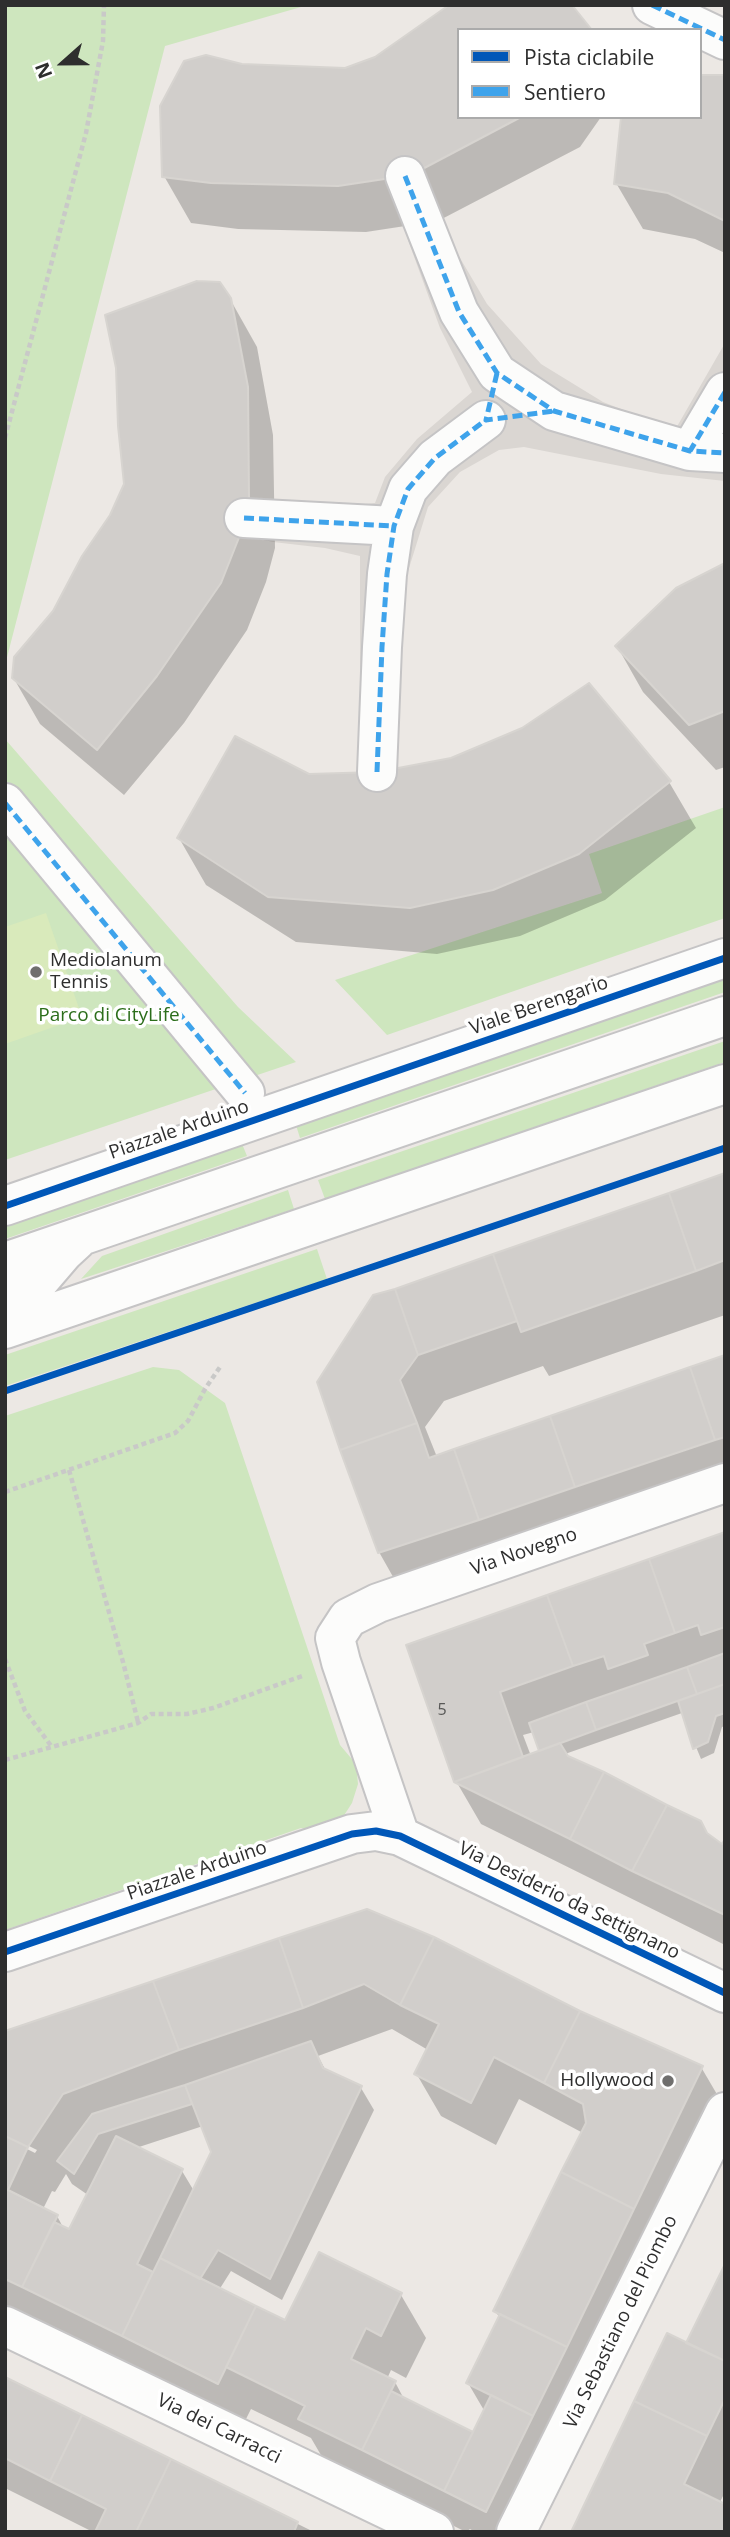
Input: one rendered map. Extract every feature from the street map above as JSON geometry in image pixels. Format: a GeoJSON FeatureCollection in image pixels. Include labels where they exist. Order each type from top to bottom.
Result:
{"type":"FeatureCollection","features":[{"type":"Feature","properties":{"kind":"street"},"geometry":{"type":"LineString","coordinates":[[652,5],[700,28]]}},
{"type":"Feature","properties":{"kind":"street"},"geometry":{"type":"LineString","coordinates":[[702,29],[725,40]]}},
{"type":"Feature","properties":{"kind":"street"},"geometry":{"type":"LineString","coordinates":[[405,176],[459,312],[497,373],[554,411],[707,452],[725,392]]}},
{"type":"Feature","properties":{"kind":"street"},"geometry":{"type":"LineString","coordinates":[[486,420],[497,373]]}},
{"type":"Feature","properties":{"kind":"street"},"geometry":{"type":"LineString","coordinates":[[377,772],[387,574],[394,526],[408,489],[435,458],[486,420],[554,411]]}},
{"type":"Feature","properties":{"kind":"street"},"geometry":{"type":"LineString","coordinates":[[244,518],[394,526]]}},
{"type":"Feature","properties":{"kind":"street"},"geometry":{"type":"LineString","coordinates":[[5,803],[245,1093]]}},
{"type":"Feature","properties":{"kind":"street","name":"Viale Berengario"},"geometry":{"type":"LineString","coordinates":[[364,1083],[725,958]]}},
{"type":"Feature","properties":{"kind":"street"},"geometry":{"type":"LineString","coordinates":[[5,1262],[725,1016]]}},
{"type":"Feature","properties":{"kind":"street","name":"Piazzale Arduino"},"geometry":{"type":"LineString","coordinates":[[5,1206],[364,1083]]}},
{"type":"Feature","properties":{"kind":"street"},"geometry":{"type":"LineString","coordinates":[[5,1329],[725,1084]]}},
{"type":"Feature","properties":{"kind":"street"},"geometry":{"type":"LineString","coordinates":[[5,1296],[40,1280],[73,1243],[94,1231]]}},
{"type":"Feature","properties":{"kind":"street","name":"Via Novegno"},"geometry":{"type":"LineString","coordinates":[[400,1836],[335,1638],[348,1618],[378,1603],[725,1483]]}},
{"type":"Feature","properties":{"kind":"street","name":"Piazzale Arduino"},"geometry":{"type":"LineString","coordinates":[[5,1952],[352,1834],[376,1831],[400,1836]]}},
{"type":"Feature","properties":{"kind":"street","name":"Via Desiderio da Settignano"},"geometry":{"type":"LineString","coordinates":[[400,1836],[725,1993]]}},
{"type":"Feature","properties":{"kind":"street","name":"Via Sebastiano del Piombo"},"geometry":{"type":"LineString","coordinates":[[516,2532],[725,2112]]}},
{"type":"Feature","properties":{"kind":"street","name":"Via dei Carracci"},"geometry":{"type":"LineString","coordinates":[[5,2326],[434,2532]]}},
{"type":"Feature","properties":{"kind":"path"},"geometry":{"type":"LineString","coordinates":[[5,438],[86,133],[103,41],[104,5]]}},
{"type":"Feature","properties":{"kind":"path"},"geometry":{"type":"LineString","coordinates":[[5,1492],[175,1433],[188,1421],[220,1367]]}},
{"type":"Feature","properties":{"kind":"path"},"geometry":{"type":"LineString","coordinates":[[68,1470],[138,1723]]}},
{"type":"Feature","properties":{"kind":"path"},"geometry":{"type":"LineString","coordinates":[[5,1659],[25,1711],[52,1747]]}},
{"type":"Feature","properties":{"kind":"path"},"geometry":{"type":"LineString","coordinates":[[5,1760],[138,1723],[151,1714],[187,1714],[213,1707],[317,1671]]}},
{"type":"Feature","properties":{"kind":"green space"},"geometry":{"type":"Polygon","coordinates":[[[5,5],[308,5],[165,46],[5,665],[5,5]]]}},
{"type":"Feature","properties":{"kind":"green space","name":"Parco di CityLife"},"geometry":{"type":"Polygon","coordinates":[[[5,739],[238,1007],[296,1062],[5,1160],[5,739]]]}},
{"type":"Feature","properties":{"kind":"green space"},"geometry":{"type":"Polygon","coordinates":[[[725,807],[725,918],[387,1035],[335,980],[602,893],[589,854],[725,807]]]}},
{"type":"Feature","properties":{"kind":"green space","name":"Mediolanum Tennis"},"geometry":{"type":"Polygon","coordinates":[[[46,913],[82,1017],[5,1044],[5,927],[46,913]]]}},
{"type":"Feature","properties":{"kind":"green space"},"geometry":{"type":"Polygon","coordinates":[[[725,975],[725,992],[300,1138],[295,1122],[725,975]]]}},
{"type":"Feature","properties":{"kind":"green space"},"geometry":{"type":"Polygon","coordinates":[[[725,1041],[725,1062],[325,1199],[318,1180],[725,1041]]]}},
{"type":"Feature","properties":{"kind":"green space"},"geometry":{"type":"Polygon","coordinates":[[[240,1139],[247,1156],[5,1239],[5,1219],[240,1139]]]}},
{"type":"Feature","properties":{"kind":"green space"},"geometry":{"type":"Polygon","coordinates":[[[288,1190],[294,1209],[81,1279],[102,1256],[288,1190]]]}},
{"type":"Feature","properties":{"kind":"green space"},"geometry":{"type":"Polygon","coordinates":[[[317,1249],[327,1279],[5,1386],[5,1355],[317,1249]]]}},
{"type":"Feature","properties":{"kind":"green space"},"geometry":{"type":"Polygon","coordinates":[[[153,1367],[179,1370],[225,1403],[340,1745],[356,1764],[358,1784],[352,1803],[341,1820],[315,1832],[301,1828],[5,1930],[5,1416],[153,1367]]]}},
{"type":"Feature","properties":{"kind":"shaded area"},"geometry":{"type":"Polygon","coordinates":[[[392,178],[453,246],[487,304],[541,364],[603,402],[675,430],[725,343],[725,481],[661,474],[524,447],[499,450],[460,472],[428,507],[405,581],[398,679],[398,768],[364,773],[360,556],[240,535],[307,510],[375,503],[385,477],[417,439],[472,392],[440,328],[408,240],[392,178]]]}},
{"type":"Feature","properties":{"kind":"building"},"geometry":{"type":"Polygon","coordinates":[[[449,5],[572,5],[590,28],[457,28],[457,119],[517,119],[411,175],[338,186],[211,183],[162,177],[160,106],[184,61],[206,55],[242,64],[345,68],[375,57],[449,5]]]}},
{"type":"Feature","properties":{"kind":"building"},"geometry":{"type":"Polygon","coordinates":[[[702,75],[725,75],[725,221],[668,193],[614,184],[621,119],[702,119],[702,75]]]}},
{"type":"Feature","properties":{"kind":"building"},"geometry":{"type":"Polygon","coordinates":[[[197,281],[220,282],[231,298],[248,387],[249,500],[240,535],[221,583],[157,676],[97,750],[12,678],[14,657],[53,611],[82,556],[110,515],[124,484],[116,368],[105,315],[197,281]]]}},
{"type":"Feature","properties":{"kind":"building"},"geometry":{"type":"Polygon","coordinates":[[[725,563],[725,711],[689,725],[615,646],[676,588],[725,563]]]}},
{"type":"Feature","properties":{"kind":"building"},"geometry":{"type":"Polygon","coordinates":[[[589,683],[671,781],[579,854],[493,890],[410,908],[268,897],[177,838],[235,736],[309,774],[377,772],[451,758],[522,728],[589,683]]]}},
{"type":"Feature","properties":{"kind":"building"},"geometry":{"type":"Polygon","coordinates":[[[725,1173],[725,1260],[696,1271],[669,1193],[725,1173]]]}},
{"type":"Feature","properties":{"kind":"building"},"geometry":{"type":"Polygon","coordinates":[[[669,1193],[696,1271],[521,1332],[493,1254],[669,1193]]]}},
{"type":"Feature","properties":{"kind":"building"},"geometry":{"type":"Polygon","coordinates":[[[493,1254],[517,1321],[418,1355],[395,1289],[493,1254]]]}},
{"type":"Feature","properties":{"kind":"building"},"geometry":{"type":"Polygon","coordinates":[[[395,1289],[418,1355],[400,1380],[417,1423],[340,1450],[317,1382],[373,1295],[395,1289]]]}},
{"type":"Feature","properties":{"kind":"building"},"geometry":{"type":"Polygon","coordinates":[[[725,1355],[725,1437],[715,1440],[690,1367],[725,1355]]]}},
{"type":"Feature","properties":{"kind":"building"},"geometry":{"type":"Polygon","coordinates":[[[690,1367],[715,1440],[575,1487],[550,1416],[690,1367]]]}},
{"type":"Feature","properties":{"kind":"building"},"geometry":{"type":"Polygon","coordinates":[[[550,1416],[575,1487],[479,1520],[454,1449],[550,1416]]]}},
{"type":"Feature","properties":{"kind":"building"},"geometry":{"type":"Polygon","coordinates":[[[417,1423],[429,1458],[454,1449],[479,1520],[378,1553],[340,1450],[417,1423]]]}},
{"type":"Feature","properties":{"kind":"building"},"geometry":{"type":"Polygon","coordinates":[[[725,1532],[725,1627],[701,1635],[698,1625],[675,1633],[649,1559],[725,1532]]]}},
{"type":"Feature","properties":{"kind":"building"},"geometry":{"type":"Polygon","coordinates":[[[649,1559],[675,1633],[644,1644],[648,1655],[608,1669],[604,1656],[573,1666],[547,1595],[649,1559]]]}},
{"type":"Feature","properties":{"kind":"building"},"geometry":{"type":"Polygon","coordinates":[[[547,1595],[573,1666],[500,1692],[523,1757],[454,1782],[406,1645],[547,1595]]]}},
{"type":"Feature","properties":{"kind":"building"},"geometry":{"type":"Polygon","coordinates":[[[725,1653],[725,1684],[697,1694],[687,1667],[725,1653]]]}},
{"type":"Feature","properties":{"kind":"building"},"geometry":{"type":"Polygon","coordinates":[[[687,1667],[697,1694],[596,1730],[586,1702],[687,1667]]]}},
{"type":"Feature","properties":{"kind":"building"},"geometry":{"type":"Polygon","coordinates":[[[725,1684],[725,1713],[716,1716],[708,1742],[693,1749],[678,1701],[725,1684]]]}},
{"type":"Feature","properties":{"kind":"building"},"geometry":{"type":"Polygon","coordinates":[[[586,1702],[596,1730],[539,1751],[529,1723],[586,1702]]]}},
{"type":"Feature","properties":{"kind":"building"},"geometry":{"type":"Polygon","coordinates":[[[560,1743],[568,1756],[604,1772],[570,1839],[454,1782],[560,1743]]]}},
{"type":"Feature","properties":{"kind":"building"},"geometry":{"type":"Polygon","coordinates":[[[604,1772],[667,1805],[632,1871],[570,1839],[604,1772]]]}},
{"type":"Feature","properties":{"kind":"building"},"geometry":{"type":"Polygon","coordinates":[[[667,1805],[701,1821],[707,1833],[722,1844],[725,1839],[725,1915],[632,1871],[667,1805]]]}},
{"type":"Feature","properties":{"kind":"building"},"geometry":{"type":"Polygon","coordinates":[[[367,1909],[434,1937],[400,2005],[364,1984],[303,2008],[279,1938],[367,1909]]]}},
{"type":"Feature","properties":{"kind":"building"},"geometry":{"type":"Polygon","coordinates":[[[434,1937],[580,2011],[544,2083],[494,2057],[471,2103],[414,2074],[439,2024],[400,2005],[434,1937]]]}},
{"type":"Feature","properties":{"kind":"building"},"geometry":{"type":"Polygon","coordinates":[[[279,1938],[303,2008],[179,2050],[153,1981],[279,1938]]]}},
{"type":"Feature","properties":{"kind":"building"},"geometry":{"type":"Polygon","coordinates":[[[153,1981],[179,2050],[63,2094],[28,2147],[5,2136],[5,2031],[153,1981]]]}},
{"type":"Feature","properties":{"kind":"building"},"geometry":{"type":"Polygon","coordinates":[[[580,2011],[703,2066],[634,2209],[561,2172],[586,2123],[583,2104],[544,2083],[580,2011]]]}},
{"type":"Feature","properties":{"kind":"building"},"geometry":{"type":"Polygon","coordinates":[[[311,2041],[323,2068],[362,2086],[270,2279],[218,2250],[200,2279],[160,2258],[211,2152],[185,2085],[311,2041]]]}},
{"type":"Feature","properties":{"kind":"building"},"geometry":{"type":"Polygon","coordinates":[[[185,2085],[192,2104],[98,2134],[74,2174],[57,2161],[92,2114],[185,2085]]]}},
{"type":"Feature","properties":{"kind":"building"},"geometry":{"type":"Polygon","coordinates":[[[5,2136],[28,2147],[8,2190],[58,2215],[22,2287],[5,2279],[5,2136]]]}},
{"type":"Feature","properties":{"kind":"building"},"geometry":{"type":"Polygon","coordinates":[[[116,2136],[183,2169],[137,2264],[153,2272],[122,2336],[22,2287],[54,2222],[69,2229],[116,2136]]]}},
{"type":"Feature","properties":{"kind":"building"},"geometry":{"type":"Polygon","coordinates":[[[561,2172],[634,2209],[567,2347],[493,2311],[561,2172]]]}},
{"type":"Feature","properties":{"kind":"building"},"geometry":{"type":"Polygon","coordinates":[[[319,2252],[402,2293],[381,2336],[366,2328],[351,2359],[396,2381],[362,2450],[298,2419],[305,2406],[226,2367],[256,2306],[285,2320],[319,2252]]]}},
{"type":"Feature","properties":{"kind":"building"},"geometry":{"type":"Polygon","coordinates":[[[160,2258],[256,2306],[218,2384],[122,2336],[160,2258]]]}},
{"type":"Feature","properties":{"kind":"building"},"geometry":{"type":"Polygon","coordinates":[[[725,2264],[725,2361],[686,2343],[725,2264]]]}},
{"type":"Feature","properties":{"kind":"building"},"geometry":{"type":"Polygon","coordinates":[[[500,2314],[567,2347],[533,2416],[466,2383],[500,2314]]]}},
{"type":"Feature","properties":{"kind":"building"},"geometry":{"type":"Polygon","coordinates":[[[667,2333],[725,2361],[725,2399],[707,2436],[634,2401],[667,2333]]]}},
{"type":"Feature","properties":{"kind":"building"},"geometry":{"type":"Polygon","coordinates":[[[5,2377],[82,2415],[50,2481],[5,2458],[5,2377]]]}},
{"type":"Feature","properties":{"kind":"building"},"geometry":{"type":"Polygon","coordinates":[[[391,2391],[473,2432],[444,2491],[362,2450],[391,2391]]]}},
{"type":"Feature","properties":{"kind":"building"},"geometry":{"type":"Polygon","coordinates":[[[491,2395],[533,2416],[486,2512],[444,2491],[491,2395]]]}},
{"type":"Feature","properties":{"kind":"building"},"geometry":{"type":"Polygon","coordinates":[[[634,2401],[707,2436],[684,2484],[725,2504],[725,2532],[571,2532],[634,2401]]]}},
{"type":"Feature","properties":{"kind":"building"},"geometry":{"type":"Polygon","coordinates":[[[82,2415],[171,2459],[136,2532],[95,2532],[106,2509],[50,2481],[82,2415]]]}},
{"type":"Feature","properties":{"kind":"building"},"geometry":{"type":"Polygon","coordinates":[[[171,2459],[298,2522],[294,2532],[136,2532],[171,2459]]]}},
{"type":"Feature","properties":{"kind":"marked path"},"geometry":{"type":"LineString","coordinates":[[652,5],[700,28]]}},
{"type":"Feature","properties":{"kind":"marked path"},"geometry":{"type":"LineString","coordinates":[[702,29],[725,40]]}},
{"type":"Feature","properties":{"kind":"marked path"},"geometry":{"type":"LineString","coordinates":[[405,176],[459,312],[497,373],[554,411],[690,451]]}},
{"type":"Feature","properties":{"kind":"marked path"},"geometry":{"type":"LineString","coordinates":[[497,373],[486,420],[554,411]]}},
{"type":"Feature","properties":{"kind":"marked path"},"geometry":{"type":"LineString","coordinates":[[725,392],[690,451],[725,453]]}},
{"type":"Feature","properties":{"kind":"marked path"},"geometry":{"type":"LineString","coordinates":[[377,772],[387,574],[394,526],[408,489],[435,458],[486,420]]}},
{"type":"Feature","properties":{"kind":"marked path"},"geometry":{"type":"LineString","coordinates":[[244,518],[394,526]]}},
{"type":"Feature","properties":{"kind":"marked path"},"geometry":{"type":"LineString","coordinates":[[5,803],[245,1093]]}},
{"type":"Feature","properties":{"kind":"cycle path"},"geometry":{"type":"LineString","coordinates":[[5,1206],[725,958]]}},
{"type":"Feature","properties":{"kind":"cycle path"},"geometry":{"type":"LineString","coordinates":[[5,1391],[725,1148]]}},
{"type":"Feature","properties":{"kind":"cycle path"},"geometry":{"type":"LineString","coordinates":[[5,1952],[352,1834],[376,1831],[400,1836],[725,1993]]}},
{"type":"Feature","properties":{"kind":"place","name":"Mediolanum Tennis"},"geometry":{"type":"Point","coordinates":[36,972]}},
{"type":"Feature","properties":{"kind":"place","name":"Hollywood"},"geometry":{"type":"Point","coordinates":[668,2081]}}]}
